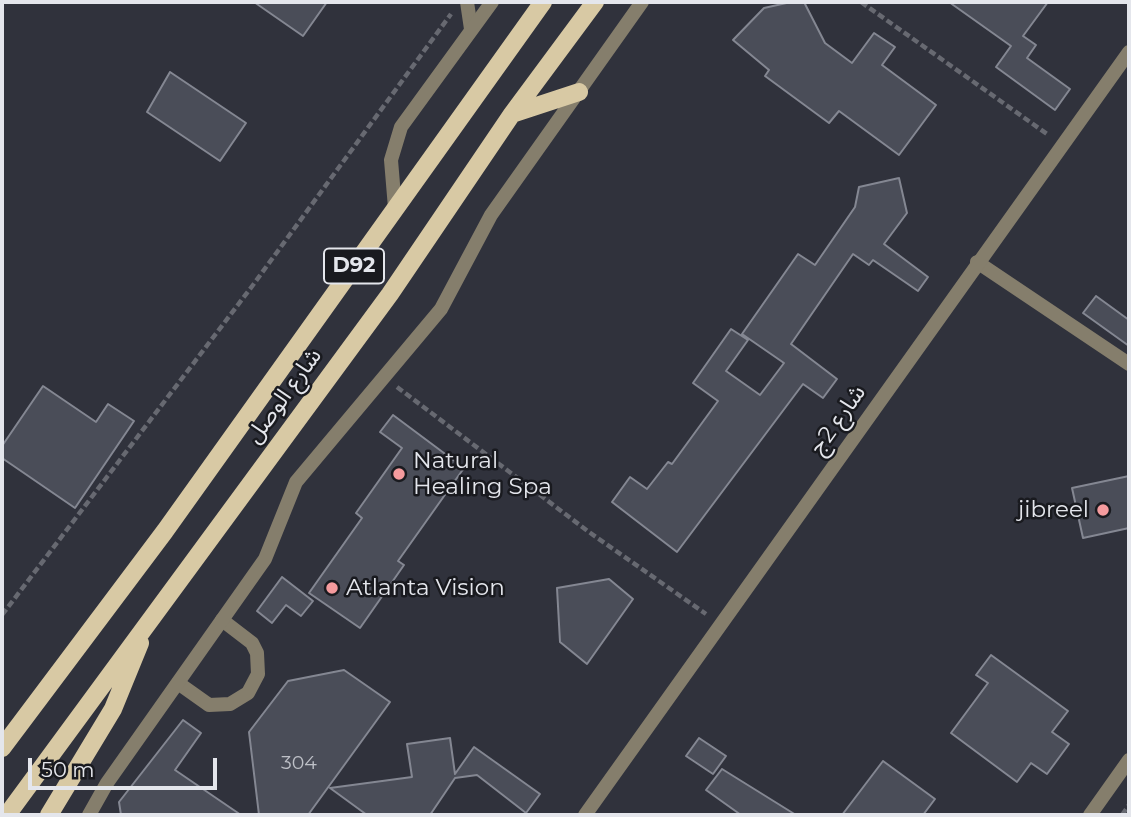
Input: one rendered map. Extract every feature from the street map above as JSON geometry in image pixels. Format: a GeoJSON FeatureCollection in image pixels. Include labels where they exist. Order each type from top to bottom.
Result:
{"type":"FeatureCollection","features":[{"type":"Feature","properties":{"kind":"main road","name":"شارع الوصل"},"geometry":{"type":"LineString","coordinates":[[2,748],[8,733],[165,531],[543,2]]}},
{"type":"Feature","properties":{"kind":"main road","name":"شارع الوصل"},"geometry":{"type":"LineString","coordinates":[[7,815],[390,294],[512,114],[595,2]]}},
{"type":"Feature","properties":{"kind":"main road"},"geometry":{"type":"LineString","coordinates":[[512,114],[579,92]]}},
{"type":"Feature","properties":{"kind":"main road"},"geometry":{"type":"LineString","coordinates":[[49,815],[113,709],[149,620]]}},
{"type":"Feature","properties":{"kind":"street"},"geometry":{"type":"LineString","coordinates":[[467,2],[471,29]]}},
{"type":"Feature","properties":{"kind":"street"},"geometry":{"type":"LineString","coordinates":[[395,208],[391,183],[394,143],[401,127],[492,2]]}},
{"type":"Feature","properties":{"kind":"street"},"geometry":{"type":"LineString","coordinates":[[89,815],[107,783],[265,559],[296,482],[441,309],[491,215],[642,2]]}},
{"type":"Feature","properties":{"kind":"street","name":"شارع 2ج"},"geometry":{"type":"LineString","coordinates":[[585,815],[1129,52]]}},
{"type":"Feature","properties":{"kind":"street"},"geometry":{"type":"LineString","coordinates":[[977,262],[1129,364]]}},
{"type":"Feature","properties":{"kind":"street"},"geometry":{"type":"LineString","coordinates":[[178,683],[209,705],[230,704],[248,693],[258,674],[257,653],[252,643],[222,620]]}},
{"type":"Feature","properties":{"kind":"street"},"geometry":{"type":"LineString","coordinates":[[1090,815],[1129,760]]}},
{"type":"Feature","properties":{"kind":"path"},"geometry":{"type":"LineString","coordinates":[[861,2],[1063,144]]}},
{"type":"Feature","properties":{"kind":"path"},"geometry":{"type":"LineString","coordinates":[[2,615],[253,285],[452,13]]}},
{"type":"Feature","properties":{"kind":"path"},"geometry":{"type":"LineString","coordinates":[[385,378],[589,532],[722,625]]}},
{"type":"Feature","properties":{"kind":"path"},"geometry":{"type":"LineString","coordinates":[[1122,815],[1129,805]]}},
{"type":"Feature","properties":{"kind":"building"},"geometry":{"type":"Polygon","coordinates":[[[254,2],[327,2],[303,36],[254,2]]]}},
{"type":"Feature","properties":{"kind":"building"},"geometry":{"type":"Polygon","coordinates":[[[804,2],[825,43],[852,63],[874,33],[895,47],[882,65],[936,105],[899,155],[839,111],[829,123],[765,76],[769,70],[733,40],[764,8],[804,2]]]}},
{"type":"Feature","properties":{"kind":"building"},"geometry":{"type":"Polygon","coordinates":[[[949,2],[1048,2],[1023,36],[1036,45],[1027,58],[1070,89],[1055,110],[996,67],[1011,46],[949,2]]]}},
{"type":"Feature","properties":{"kind":"building"},"geometry":{"type":"Polygon","coordinates":[[[170,72],[246,123],[220,161],[147,112],[170,72]]]}},
{"type":"Feature","properties":{"kind":"building"},"geometry":{"type":"Polygon","coordinates":[[[899,178],[907,213],[884,244],[928,277],[918,291],[873,260],[869,265],[853,254],[791,344],[837,379],[823,398],[803,384],[677,552],[612,502],[630,477],[647,489],[668,462],[672,464],[718,401],[693,383],[731,329],[748,340],[726,371],[760,395],[784,363],[742,334],[798,254],[815,265],[855,207],[859,187],[899,178]]]}},
{"type":"Feature","properties":{"kind":"building"},"geometry":{"type":"Polygon","coordinates":[[[1096,296],[1129,320],[1129,346],[1083,313],[1096,296]]]}},
{"type":"Feature","properties":{"kind":"building"},"geometry":{"type":"Polygon","coordinates":[[[43,386],[96,422],[108,404],[134,421],[75,508],[2,458],[2,446],[43,386]]]}},
{"type":"Feature","properties":{"kind":"building"},"geometry":{"type":"Polygon","coordinates":[[[393,415],[464,468],[398,561],[404,565],[360,628],[309,593],[362,518],[356,513],[402,448],[380,432],[393,415]]]}},
{"type":"Feature","properties":{"kind":"building","name":"jibreel"},"geometry":{"type":"Polygon","coordinates":[[[1129,476],[1129,528],[1083,538],[1072,488],[1129,476]]]}},
{"type":"Feature","properties":{"kind":"building"},"geometry":{"type":"Polygon","coordinates":[[[282,577],[313,601],[301,616],[286,605],[272,623],[257,611],[282,577]]]}},
{"type":"Feature","properties":{"kind":"building"},"geometry":{"type":"Polygon","coordinates":[[[609,579],[633,599],[587,664],[560,642],[557,588],[609,579]]]}},
{"type":"Feature","properties":{"kind":"building"},"geometry":{"type":"Polygon","coordinates":[[[991,655],[1068,711],[1052,732],[1069,744],[1047,774],[1031,763],[1017,782],[951,733],[988,683],[976,675],[991,655]]]}},
{"type":"Feature","properties":{"kind":"building"},"geometry":{"type":"Polygon","coordinates":[[[344,670],[390,702],[308,815],[259,815],[249,732],[288,681],[344,670]]]}},
{"type":"Feature","properties":{"kind":"building"},"geometry":{"type":"Polygon","coordinates":[[[183,720],[201,733],[175,770],[241,815],[121,815],[119,802],[183,720]]]}},
{"type":"Feature","properties":{"kind":"building"},"geometry":{"type":"Polygon","coordinates":[[[450,738],[455,774],[474,747],[540,794],[526,813],[477,775],[455,778],[430,815],[367,815],[330,788],[412,777],[407,744],[450,738]]]}},
{"type":"Feature","properties":{"kind":"building"},"geometry":{"type":"Polygon","coordinates":[[[699,738],[726,756],[713,774],[686,756],[699,738]]]}},
{"type":"Feature","properties":{"kind":"building"},"geometry":{"type":"Polygon","coordinates":[[[883,761],[935,799],[923,815],[842,815],[883,761]]]}},
{"type":"Feature","properties":{"kind":"building"},"geometry":{"type":"Polygon","coordinates":[[[722,769],[796,815],[741,815],[706,790],[722,769]]]}},
{"type":"Feature","properties":{"kind":"place","name":"Natural Healing Spa"},"geometry":{"type":"Point","coordinates":[399,474]}},
{"type":"Feature","properties":{"kind":"place","name":"jibreel"},"geometry":{"type":"Point","coordinates":[1103,510]}},
{"type":"Feature","properties":{"kind":"place","name":"Atlanta Vision"},"geometry":{"type":"Point","coordinates":[332,588]}}]}
